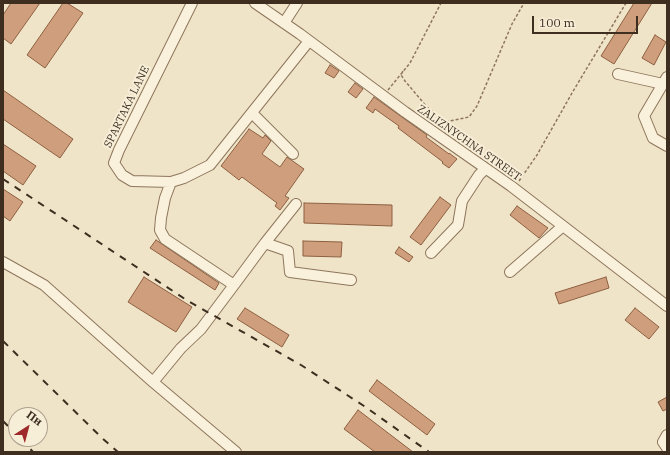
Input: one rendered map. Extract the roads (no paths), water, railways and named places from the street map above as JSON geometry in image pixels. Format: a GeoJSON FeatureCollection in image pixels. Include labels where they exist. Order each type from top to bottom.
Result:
{"type":"FeatureCollection","features":[{"type":"Feature","properties":{"kind":"street","name":"SPARTAKA LANE"},"geometry":{"type":"LineString","coordinates":[[171,182],[132,181],[122,175],[114,163],[119,150],[192,3]]}},
{"type":"Feature","properties":{"kind":"street","name":"ZALIZNYCHNA STREET"},"geometry":{"type":"LineString","coordinates":[[255,3],[485,169],[511,186],[667,306]]}},
{"type":"Feature","properties":{"kind":"street"},"geometry":{"type":"LineString","coordinates":[[284,23],[297,3]]}},
{"type":"Feature","properties":{"kind":"street"},"geometry":{"type":"LineString","coordinates":[[234,285],[165,239],[160,230],[165,198],[171,182],[184,178],[210,165],[309,41]]}},
{"type":"Feature","properties":{"kind":"street"},"geometry":{"type":"LineString","coordinates":[[618,74],[665,81],[644,116],[653,138],[667,146]]}},
{"type":"Feature","properties":{"kind":"street"},"geometry":{"type":"LineString","coordinates":[[252,113],[293,154]]}},
{"type":"Feature","properties":{"kind":"street"},"geometry":{"type":"LineString","coordinates":[[431,253],[458,225],[462,200],[479,175],[485,169]]}},
{"type":"Feature","properties":{"kind":"street"},"geometry":{"type":"LineString","coordinates":[[153,382],[181,348],[201,330],[265,242],[296,204]]}},
{"type":"Feature","properties":{"kind":"street"},"geometry":{"type":"LineString","coordinates":[[510,272],[562,226]]}},
{"type":"Feature","properties":{"kind":"street"},"geometry":{"type":"LineString","coordinates":[[265,242],[288,251],[290,272],[351,280]]}},
{"type":"Feature","properties":{"kind":"street"},"geometry":{"type":"LineString","coordinates":[[3,262],[44,285],[153,382],[236,452]]}},
{"type":"Feature","properties":{"kind":"street"},"geometry":{"type":"LineString","coordinates":[[667,435],[663,442],[667,448]]}},
{"type":"Feature","properties":{"kind":"railway"},"geometry":{"type":"LineString","coordinates":[[3,179],[188,301],[301,365],[364,406],[429,452]]}},
{"type":"Feature","properties":{"kind":"railway"},"geometry":{"type":"LineString","coordinates":[[3,341],[118,452]]}},
{"type":"Feature","properties":{"kind":"railway"},"geometry":{"type":"LineString","coordinates":[[3,421],[8,426]]}},
{"type":"Feature","properties":{"kind":"railway"},"geometry":{"type":"LineString","coordinates":[[28,447],[33,452]]}}]}
